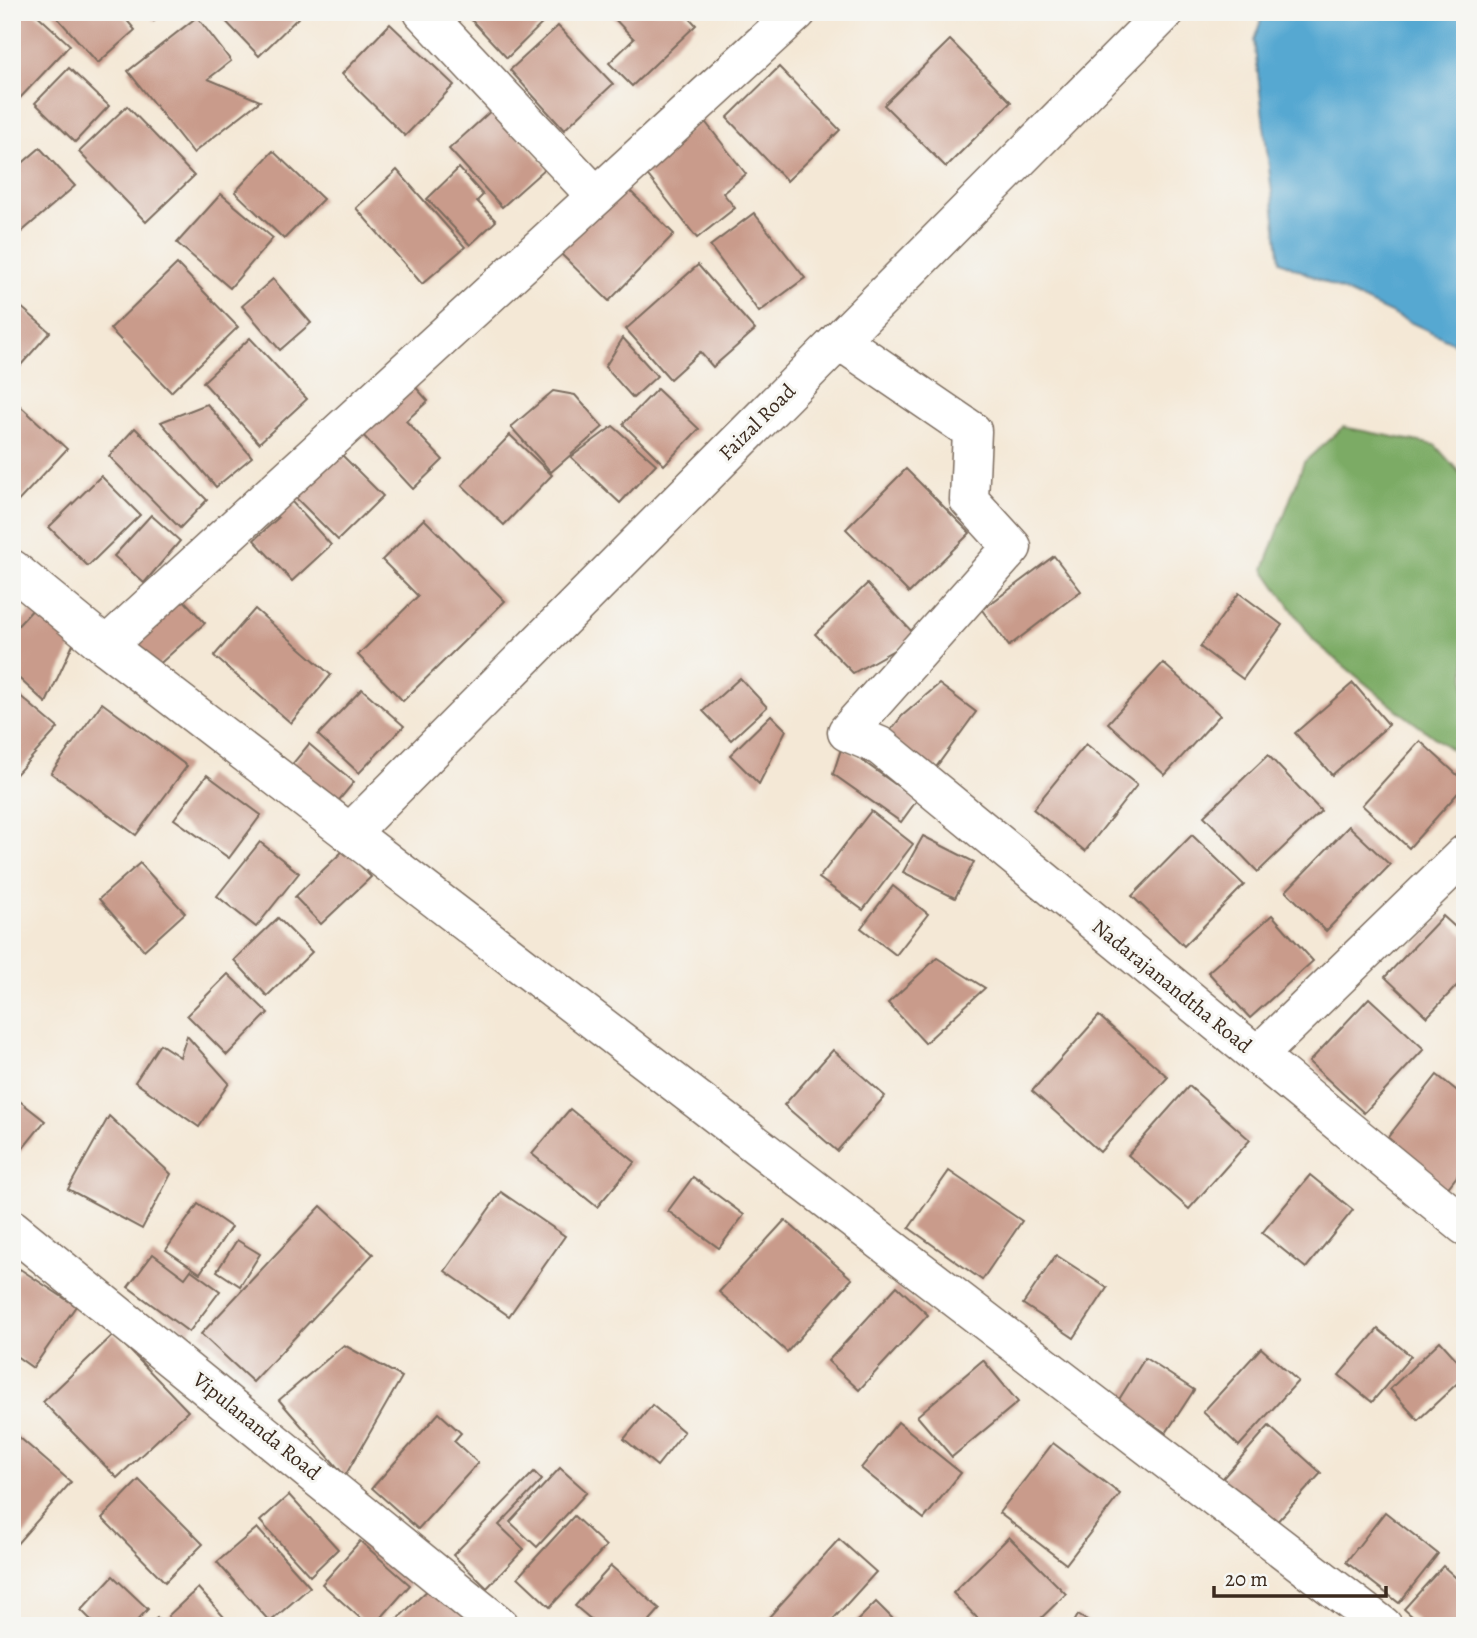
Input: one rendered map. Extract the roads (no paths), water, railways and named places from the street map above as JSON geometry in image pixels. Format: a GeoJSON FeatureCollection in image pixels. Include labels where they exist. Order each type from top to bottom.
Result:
{"type":"FeatureCollection","features":[{"type":"Feature","properties":{"kind":"street"},"geometry":{"type":"LineString","coordinates":[[423,12],[596,196]]}},
{"type":"Feature","properties":{"kind":"street"},"geometry":{"type":"LineString","coordinates":[[106,646],[797,12]]}},
{"type":"Feature","properties":{"kind":"street","name":"Faizal Road"},"geometry":{"type":"LineString","coordinates":[[350,833],[1165,12]]}},
{"type":"Feature","properties":{"kind":"street","name":"Nadarajanandtha Road"},"geometry":{"type":"LineString","coordinates":[[839,340],[972,431],[969,500],[1012,547],[847,732],[880,746],[1465,1226]]}},
{"type":"Feature","properties":{"kind":"street"},"geometry":{"type":"LineString","coordinates":[[12,569],[106,646],[1383,1626]]}},
{"type":"Feature","properties":{"kind":"street"},"geometry":{"type":"LineString","coordinates":[[1257,1056],[1465,854]]}},
{"type":"Feature","properties":{"kind":"street","name":"Vipulananda Road"},"geometry":{"type":"LineString","coordinates":[[12,1228],[500,1626]]}},
{"type":"Feature","properties":{"kind":"water"},"geometry":{"type":"Polygon","coordinates":[[[1264,12],[1465,12],[1465,348],[1280,261],[1254,40],[1264,12]]]}}]}
